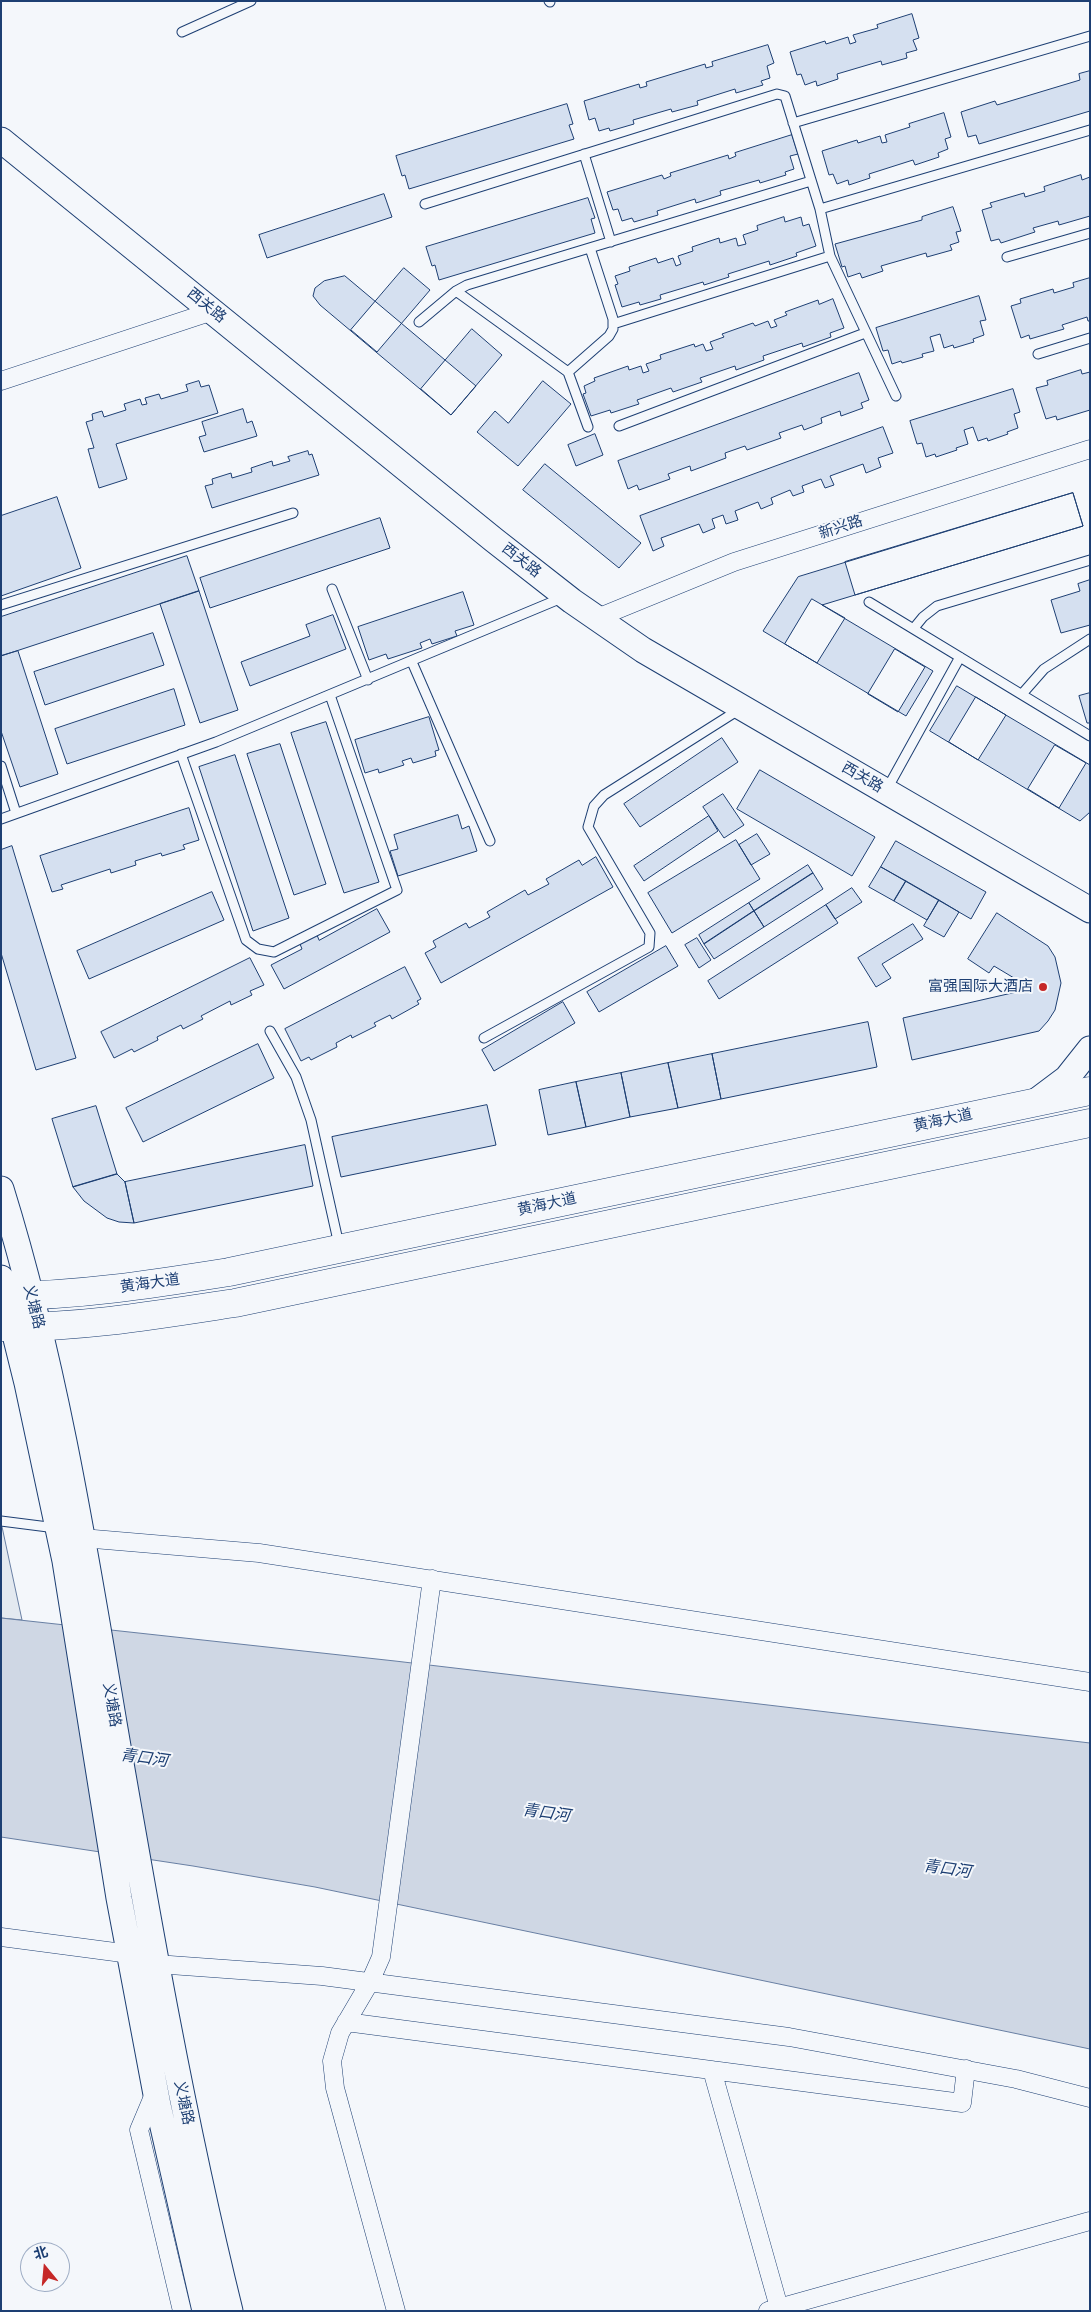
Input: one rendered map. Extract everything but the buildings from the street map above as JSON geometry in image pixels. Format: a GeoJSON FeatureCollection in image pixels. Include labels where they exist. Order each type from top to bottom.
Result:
{"type":"FeatureCollection","features":[{"type":"Feature","properties":{"kind":"main road","name":"西关路"},"geometry":{"type":"LineString","coordinates":[[1,140],[487,534],[597,618],[643,650],[1090,910]]}},
{"type":"Feature","properties":{"kind":"main road"},"geometry":{"type":"LineString","coordinates":[[1035,1102],[1067,1078],[1090,1049]]}},
{"type":"Feature","properties":{"kind":"main road","name":"黄海大道"},"geometry":{"type":"LineString","coordinates":[[10,1291],[135,1287],[229,1272],[1090,1091]]}},
{"type":"Feature","properties":{"kind":"main road"},"geometry":{"type":"LineString","coordinates":[[18,1327],[139,1318],[235,1303],[1090,1123]]}},
{"type":"Feature","properties":{"kind":"main road","name":"义塘路"},"geometry":{"type":"LineString","coordinates":[[1,1189],[10,1291],[58,1528],[76,1562],[182,2100],[230,2311]]}},
{"type":"Feature","properties":{"kind":"main road","name":"义塘路"},"geometry":{"type":"LineString","coordinates":[[18,1327],[51,1378],[82,1538],[76,1562],[128,1942],[156,2091],[205,2311]]}},
{"type":"Feature","properties":{"kind":"street"},"geometry":{"type":"LineString","coordinates":[[1,381],[213,312]]}},
{"type":"Feature","properties":{"kind":"street","name":"新兴路"},"geometry":{"type":"LineString","coordinates":[[597,618],[734,562],[1090,449]]}},
{"type":"Feature","properties":{"kind":"street"},"geometry":{"type":"LineString","coordinates":[[82,1538],[259,1553],[1090,1682]]}},
{"type":"Feature","properties":{"kind":"street"},"geometry":{"type":"LineString","coordinates":[[396,2311],[335,2088],[332,2061],[335,2048],[346,2022],[370,1982],[381,1957],[432,1579]]}},
{"type":"Feature","properties":{"kind":"street"},"geometry":{"type":"LineString","coordinates":[[1,1937],[128,1942]]}},
{"type":"Feature","properties":{"kind":"street"},"geometry":{"type":"LineString","coordinates":[[156,1964],[322,1976],[789,2037],[1016,2079],[1090,2098]]}},
{"type":"Feature","properties":{"kind":"street"},"geometry":{"type":"LineString","coordinates":[[346,2022],[962,2103],[966,2070]]}},
{"type":"Feature","properties":{"kind":"street"},"geometry":{"type":"LineString","coordinates":[[712,2070],[776,2310],[1090,2221]]}},
{"type":"Feature","properties":{"kind":"street"},"geometry":{"type":"LineString","coordinates":[[156,2091],[139,2130],[182,2311]]}},
{"type":"Feature","properties":{"kind":"lane"},"geometry":{"type":"LineString","coordinates":[[182,32],[251,1]]}},
{"type":"Feature","properties":{"kind":"lane"},"geometry":{"type":"LineString","coordinates":[[793,123],[1090,36]]}},
{"type":"Feature","properties":{"kind":"lane"},"geometry":{"type":"LineString","coordinates":[[425,204],[777,94],[784,96],[820,209],[830,256],[896,396]]}},
{"type":"Feature","properties":{"kind":"lane"},"geometry":{"type":"LineString","coordinates":[[820,209],[1090,130]]}},
{"type":"Feature","properties":{"kind":"lane"},"geometry":{"type":"LineString","coordinates":[[584,154],[611,242]]}},
{"type":"Feature","properties":{"kind":"lane"},"geometry":{"type":"LineString","coordinates":[[419,322],[456,291],[468,285],[811,181]]}},
{"type":"Feature","properties":{"kind":"lane"},"geometry":{"type":"LineString","coordinates":[[1007,257],[1090,233]]}},
{"type":"Feature","properties":{"kind":"lane"},"geometry":{"type":"LineString","coordinates":[[568,372],[609,336],[613,324],[590,248]]}},
{"type":"Feature","properties":{"kind":"lane"},"geometry":{"type":"LineString","coordinates":[[613,324],[830,256]]}},
{"type":"Feature","properties":{"kind":"lane"},"geometry":{"type":"LineString","coordinates":[[456,291],[568,372],[588,427]]}},
{"type":"Feature","properties":{"kind":"lane"},"geometry":{"type":"LineString","coordinates":[[619,426],[866,333]]}},
{"type":"Feature","properties":{"kind":"lane"},"geometry":{"type":"LineString","coordinates":[[1038,354],[1090,338]]}},
{"type":"Feature","properties":{"kind":"lane"},"geometry":{"type":"LineString","coordinates":[[1,606],[293,513]]}},
{"type":"Feature","properties":{"kind":"lane"},"geometry":{"type":"LineString","coordinates":[[914,628],[923,617],[937,606],[1090,560]]}},
{"type":"Feature","properties":{"kind":"lane"},"geometry":{"type":"LineString","coordinates":[[332,589],[368,680]]}},
{"type":"Feature","properties":{"kind":"lane"},"geometry":{"type":"LineString","coordinates":[[1,819],[182,754],[412,662],[566,596]]}},
{"type":"Feature","properties":{"kind":"lane"},"geometry":{"type":"LineString","coordinates":[[868,602],[914,628],[1090,736]]}},
{"type":"Feature","properties":{"kind":"lane"},"geometry":{"type":"LineString","coordinates":[[1022,694],[1044,669],[1090,639]]}},
{"type":"Feature","properties":{"kind":"lane"},"geometry":{"type":"LineString","coordinates":[[886,792],[960,657]]}},
{"type":"Feature","properties":{"kind":"lane"},"geometry":{"type":"LineString","coordinates":[[412,662],[490,841]]}},
{"type":"Feature","properties":{"kind":"lane"},"geometry":{"type":"LineString","coordinates":[[182,754],[246,940],[258,949],[274,952],[397,890],[330,695]]}},
{"type":"Feature","properties":{"kind":"lane"},"geometry":{"type":"LineString","coordinates":[[484,1038],[649,947],[650,933],[588,827],[594,806],[604,795],[742,708]]}},
{"type":"Feature","properties":{"kind":"lane"},"geometry":{"type":"LineString","coordinates":[[1,766],[16,813]]}},
{"type":"Feature","properties":{"kind":"lane"},"geometry":{"type":"LineString","coordinates":[[270,1030],[296,1076],[311,1120],[340,1249]]}},
{"type":"Feature","properties":{"kind":"lane"},"geometry":{"type":"LineString","coordinates":[[1,1521],[58,1528]]}},
{"type":"Feature","properties":{"kind":"shaded area"},"geometry":{"type":"Polygon","coordinates":[[[1,1522],[22,1620],[1,1618],[1,1522]]]}},
{"type":"Feature","properties":{"kind":"water","name":"青口河"},"geometry":{"type":"Polygon","coordinates":[[[1,1618],[395,1661],[1090,1743],[1090,2049],[315,1887],[193,1866],[1,1837],[1,1618]]]}},
{"type":"Feature","properties":{"kind":"place","name":"富强国际大酒店"},"geometry":{"type":"Point","coordinates":[1043,987]}}]}
